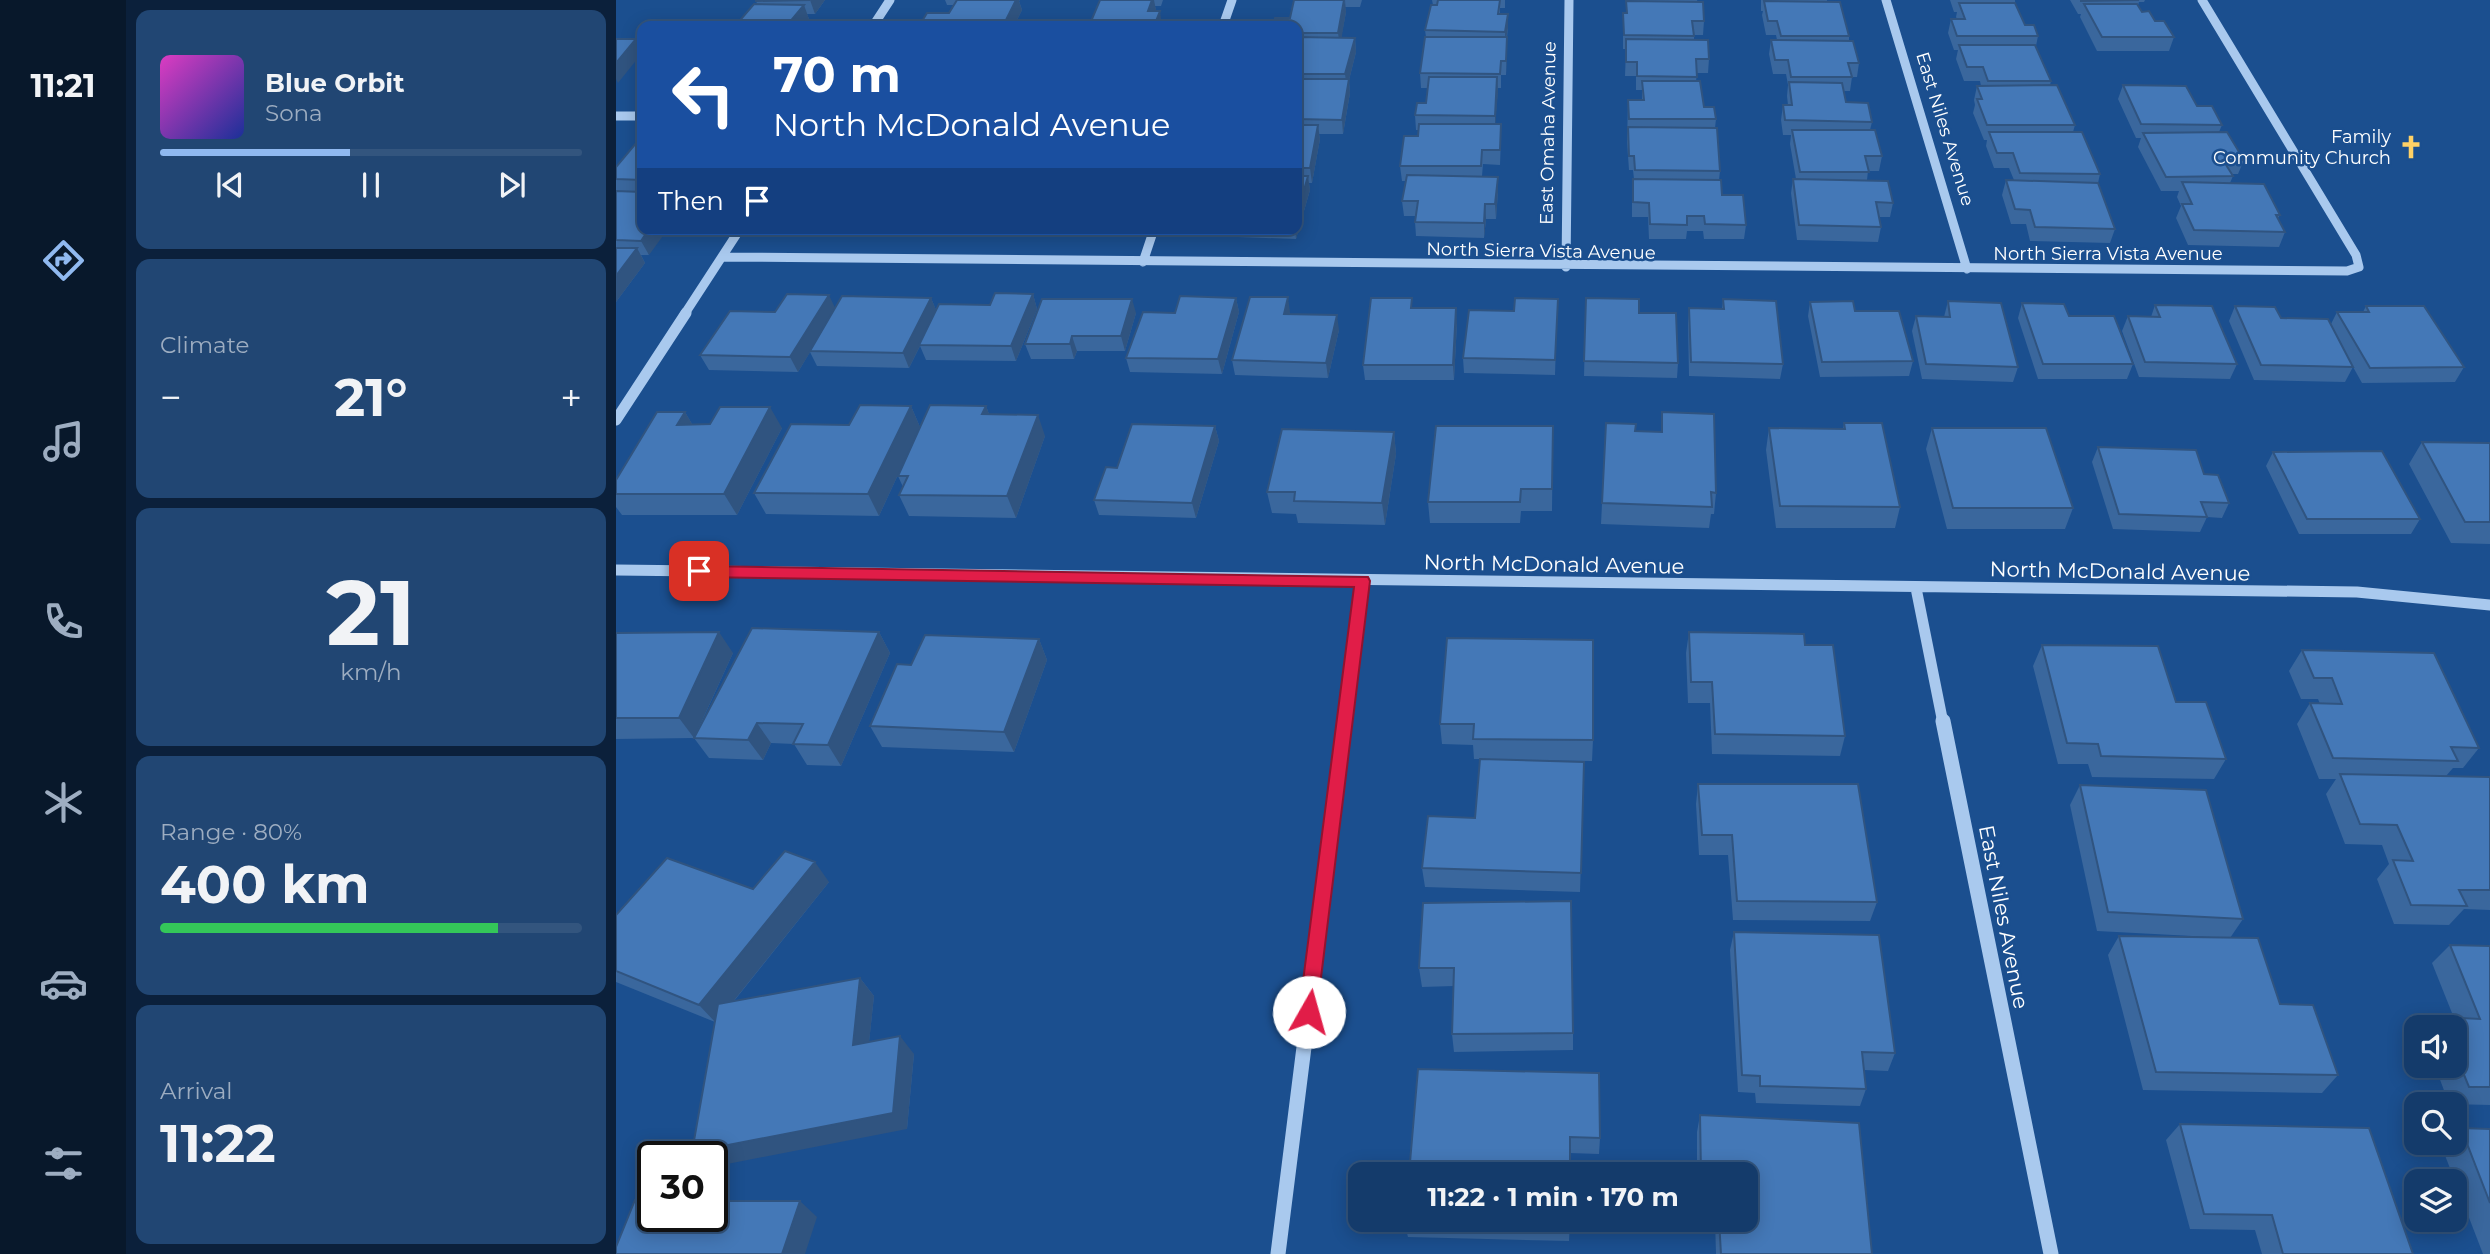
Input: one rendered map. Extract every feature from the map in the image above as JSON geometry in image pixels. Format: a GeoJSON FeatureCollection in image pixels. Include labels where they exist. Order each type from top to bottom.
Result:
{"type":"FeatureCollection","features":[{"type":"Feature","properties":{"kind":"street"},"geometry":{"type":"LineString","coordinates":[[876,21],[890,0]]}},
{"type":"Feature","properties":{"kind":"street"},"geometry":{"type":"LineString","coordinates":[[1225,21],[1232,0]]}},
{"type":"Feature","properties":{"kind":"street","name":"East Omaha Avenue"},"geometry":{"type":"LineString","coordinates":[[1566,267],[1569,0]]}},
{"type":"Feature","properties":{"kind":"street","name":"East Niles Avenue"},"geometry":{"type":"LineString","coordinates":[[1886,0],[1967,270]]}},
{"type":"Feature","properties":{"kind":"street","name":"North Sierra Vista Avenue"},"geometry":{"type":"LineString","coordinates":[[722,257],[1967,270],[2347,271],[2359,267],[2356,255],[2202,0]]}},
{"type":"Feature","properties":{"kind":"street"},"geometry":{"type":"LineString","coordinates":[[616,116],[637,116]]}},
{"type":"Feature","properties":{"kind":"street"},"geometry":{"type":"LineString","coordinates":[[616,420],[736,235]]}},
{"type":"Feature","properties":{"kind":"street"},"geometry":{"type":"LineString","coordinates":[[1143,262],[1152,235]]}},
{"type":"Feature","properties":{"kind":"street","name":"North McDonald Avenue"},"geometry":{"type":"LineString","coordinates":[[616,570],[2357,592],[2488,608]]}},
{"type":"Feature","properties":{"kind":"street"},"geometry":{"type":"LineString","coordinates":[[1278,1254],[1363,581]]}},
{"type":"Feature","properties":{"kind":"street","name":"East Niles Avenue"},"geometry":{"type":"LineString","coordinates":[[1916,587],[2051,1254]]}},
{"type":"Feature","properties":{"kind":"building"},"geometry":{"type":"Polygon","coordinates":[[[957,0],[1016,0],[1006,21],[922,21],[927,13],[949,13],[957,0]]]}},
{"type":"Feature","properties":{"kind":"building"},"geometry":{"type":"Polygon","coordinates":[[[1100,0],[1152,0],[1148,11],[1160,11],[1156,21],[1091,21],[1100,0]]]}},
{"type":"Feature","properties":{"kind":"building"},"geometry":{"type":"Polygon","coordinates":[[[1294,0],[1344,0],[1338,33],[1302,33],[1302,21],[1274,21],[1275,18],[1290,18],[1294,0]]]}},
{"type":"Feature","properties":{"kind":"building"},"geometry":{"type":"Polygon","coordinates":[[[1438,0],[1500,0],[1498,14],[1508,14],[1505,32],[1425,30],[1431,5],[1437,5],[1438,0]]]}},
{"type":"Feature","properties":{"kind":"building"},"geometry":{"type":"Polygon","coordinates":[[[1626,1],[1703,2],[1704,21],[1692,21],[1694,36],[1624,35],[1623,13],[1627,13],[1626,1]]]}},
{"type":"Feature","properties":{"kind":"building"},"geometry":{"type":"Polygon","coordinates":[[[1764,1],[1840,2],[1849,36],[1781,36],[1777,21],[1768,21],[1764,1]]]}},
{"type":"Feature","properties":{"kind":"building"},"geometry":{"type":"Polygon","coordinates":[[[1959,3],[2015,3],[2025,25],[2034,25],[2038,36],[1957,36],[1951,19],[1965,19],[1959,3]]]}},
{"type":"Feature","properties":{"kind":"building"},"geometry":{"type":"Polygon","coordinates":[[[754,4],[804,5],[791,21],[739,21],[754,4]]]}},
{"type":"Feature","properties":{"kind":"building"},"geometry":{"type":"Polygon","coordinates":[[[2084,4],[2137,4],[2142,12],[2149,11],[2155,21],[2164,21],[2174,37],[2102,37],[2084,4]]]}},
{"type":"Feature","properties":{"kind":"building"},"geometry":{"type":"Polygon","coordinates":[[[1302,37],[1355,38],[1345,74],[1302,74],[1302,37]]]}},
{"type":"Feature","properties":{"kind":"building"},"geometry":{"type":"Polygon","coordinates":[[[1425,37],[1507,37],[1506,61],[1501,61],[1500,74],[1420,73],[1425,37]]]}},
{"type":"Feature","properties":{"kind":"building"},"geometry":{"type":"Polygon","coordinates":[[[616,39],[636,39],[616,63],[616,39]]]}},
{"type":"Feature","properties":{"kind":"building"},"geometry":{"type":"Polygon","coordinates":[[[1626,39],[1708,40],[1709,59],[1696,59],[1697,77],[1637,76],[1637,62],[1626,62],[1626,39]]]}},
{"type":"Feature","properties":{"kind":"building"},"geometry":{"type":"Polygon","coordinates":[[[1771,40],[1853,41],[1859,63],[1848,63],[1852,77],[1791,77],[1788,60],[1775,60],[1771,40]]]}},
{"type":"Feature","properties":{"kind":"building"},"geometry":{"type":"Polygon","coordinates":[[[1959,45],[2035,45],[2051,81],[1988,81],[1983,67],[1967,67],[1959,45]]]}},
{"type":"Feature","properties":{"kind":"building"},"geometry":{"type":"Polygon","coordinates":[[[1429,77],[1497,77],[1495,116],[1415,115],[1417,103],[1426,103],[1429,77]]]}},
{"type":"Feature","properties":{"kind":"building"},"geometry":{"type":"Polygon","coordinates":[[[1302,79],[1349,79],[1342,120],[1302,119],[1302,79]]]}},
{"type":"Feature","properties":{"kind":"building"},"geometry":{"type":"Polygon","coordinates":[[[1642,81],[1700,81],[1704,107],[1714,107],[1716,119],[1629,119],[1628,100],[1644,100],[1642,81]]]}},
{"type":"Feature","properties":{"kind":"building"},"geometry":{"type":"Polygon","coordinates":[[[1789,82],[1842,83],[1846,102],[1868,103],[1872,122],[1785,120],[1783,105],[1792,105],[1789,82]]]}},
{"type":"Feature","properties":{"kind":"building"},"geometry":{"type":"Polygon","coordinates":[[[2057,85],[2075,125],[1987,125],[1977,99],[1982,99],[1977,86],[2057,85]]]}},
{"type":"Feature","properties":{"kind":"building"},"geometry":{"type":"Polygon","coordinates":[[[2123,85],[2186,86],[2197,106],[2212,106],[2222,125],[2141,124],[2123,85]]]}},
{"type":"Feature","properties":{"kind":"building"},"geometry":{"type":"Polygon","coordinates":[[[1419,124],[1501,124],[1500,150],[1482,150],[1481,166],[1400,166],[1404,136],[1418,136],[1419,124]]]}},
{"type":"Feature","properties":{"kind":"building"},"geometry":{"type":"Polygon","coordinates":[[[1302,125],[1318,125],[1310,168],[1302,168],[1302,125]]]}},
{"type":"Feature","properties":{"kind":"building"},"geometry":{"type":"Polygon","coordinates":[[[1628,127],[1717,128],[1720,171],[1635,170],[1634,156],[1629,156],[1628,127]]]}},
{"type":"Feature","properties":{"kind":"building"},"geometry":{"type":"Polygon","coordinates":[[[1792,130],[1875,130],[1882,156],[1865,156],[1869,172],[1800,172],[1792,130]]]}},
{"type":"Feature","properties":{"kind":"building"},"geometry":{"type":"Polygon","coordinates":[[[1989,132],[2082,132],[2100,174],[2020,173],[2013,153],[1997,153],[1989,132]]]}},
{"type":"Feature","properties":{"kind":"building"},"geometry":{"type":"Polygon","coordinates":[[[2227,132],[2244,160],[2223,160],[2233,176],[2166,177],[2143,133],[2227,132]]]}},
{"type":"Feature","properties":{"kind":"building"},"geometry":{"type":"Polygon","coordinates":[[[637,142],[637,180],[616,179],[616,167],[637,142]]]}},
{"type":"Feature","properties":{"kind":"building"},"geometry":{"type":"Polygon","coordinates":[[[1407,175],[1498,177],[1495,204],[1485,204],[1484,223],[1415,222],[1418,201],[1402,201],[1407,175]]]}},
{"type":"Feature","properties":{"kind":"building"},"geometry":{"type":"Polygon","coordinates":[[[1302,176],[1308,176],[1302,197],[1302,176]]]}},
{"type":"Feature","properties":{"kind":"building"},"geometry":{"type":"Polygon","coordinates":[[[1633,179],[1721,180],[1722,195],[1743,195],[1746,225],[1705,224],[1704,216],[1687,216],[1687,225],[1650,224],[1649,203],[1633,202],[1633,179]]]}},
{"type":"Feature","properties":{"kind":"building"},"geometry":{"type":"Polygon","coordinates":[[[1793,179],[1888,181],[1893,203],[1876,202],[1881,227],[1799,225],[1793,179]]]}},
{"type":"Feature","properties":{"kind":"building"},"geometry":{"type":"Polygon","coordinates":[[[2006,180],[2098,183],[2115,229],[2035,227],[2030,210],[2015,209],[2006,180]]]}},
{"type":"Feature","properties":{"kind":"building"},"geometry":{"type":"Polygon","coordinates":[[[2182,182],[2264,184],[2280,215],[2276,215],[2285,232],[2194,230],[2182,204],[2192,204],[2182,182]]]}},
{"type":"Feature","properties":{"kind":"building"},"geometry":{"type":"Polygon","coordinates":[[[616,191],[637,192],[637,235],[645,235],[641,241],[616,240],[616,191]]]}},
{"type":"Feature","properties":{"kind":"building"},"geometry":{"type":"Polygon","coordinates":[[[616,248],[637,248],[616,276],[616,248]]]}},
{"type":"Feature","properties":{"kind":"building"},"geometry":{"type":"Polygon","coordinates":[[[995,293],[1033,294],[1011,346],[919,345],[939,304],[990,305],[995,293]]]}},
{"type":"Feature","properties":{"kind":"building"},"geometry":{"type":"Polygon","coordinates":[[[787,294],[829,295],[790,357],[700,355],[730,311],[775,312],[787,294]]]}},
{"type":"Feature","properties":{"kind":"building"},"geometry":{"type":"Polygon","coordinates":[[[842,296],[931,298],[903,353],[810,351],[842,296]]]}},
{"type":"Feature","properties":{"kind":"building"},"geometry":{"type":"Polygon","coordinates":[[[1180,296],[1236,298],[1218,359],[1126,358],[1143,312],[1175,313],[1180,296]]]}},
{"type":"Feature","properties":{"kind":"building"},"geometry":{"type":"Polygon","coordinates":[[[1250,297],[1288,297],[1284,314],[1337,315],[1326,363],[1232,360],[1250,297]]]}},
{"type":"Feature","properties":{"kind":"building"},"geometry":{"type":"Polygon","coordinates":[[[1371,298],[1412,298],[1411,308],[1456,308],[1453,365],[1363,365],[1371,298]]]}},
{"type":"Feature","properties":{"kind":"building"},"geometry":{"type":"Polygon","coordinates":[[[1515,298],[1558,299],[1555,360],[1463,358],[1469,310],[1514,311],[1515,298]]]}},
{"type":"Feature","properties":{"kind":"building"},"geometry":{"type":"Polygon","coordinates":[[[1586,298],[1639,299],[1639,313],[1676,313],[1678,363],[1584,361],[1586,298]]]}},
{"type":"Feature","properties":{"kind":"building"},"geometry":{"type":"Polygon","coordinates":[[[1042,299],[1132,299],[1121,336],[1072,336],[1070,344],[1025,344],[1042,299]]]}},
{"type":"Feature","properties":{"kind":"building"},"geometry":{"type":"Polygon","coordinates":[[[1723,299],[1776,301],[1783,364],[1691,362],[1689,308],[1724,309],[1723,299]]]}},
{"type":"Feature","properties":{"kind":"building"},"geometry":{"type":"Polygon","coordinates":[[[1853,301],[1855,311],[1899,311],[1913,361],[1822,362],[1810,302],[1853,301]]]}},
{"type":"Feature","properties":{"kind":"building"},"geometry":{"type":"Polygon","coordinates":[[[1948,301],[2001,303],[2018,367],[1926,364],[1916,316],[1950,317],[1948,301]]]}},
{"type":"Feature","properties":{"kind":"building"},"geometry":{"type":"Polygon","coordinates":[[[2022,303],[2064,304],[2069,316],[2114,316],[2133,364],[2043,364],[2022,303]]]}},
{"type":"Feature","properties":{"kind":"building"},"geometry":{"type":"Polygon","coordinates":[[[2155,305],[2212,306],[2237,364],[2145,362],[2128,316],[2160,317],[2155,305]]]}},
{"type":"Feature","properties":{"kind":"building"},"geometry":{"type":"Polygon","coordinates":[[[2235,306],[2275,307],[2281,318],[2328,319],[2353,367],[2261,365],[2235,306]]]}},
{"type":"Feature","properties":{"kind":"building"},"geometry":{"type":"Polygon","coordinates":[[[2366,306],[2424,306],[2464,367],[2370,368],[2337,312],[2369,312],[2366,306]]]}},
{"type":"Feature","properties":{"kind":"building"},"geometry":{"type":"Polygon","coordinates":[[[860,405],[911,406],[868,494],[754,493],[791,424],[849,425],[860,405]]]}},
{"type":"Feature","properties":{"kind":"building"},"geometry":{"type":"Polygon","coordinates":[[[930,405],[986,406],[982,414],[1038,415],[1007,496],[899,495],[908,476],[898,476],[930,405]]]}},
{"type":"Feature","properties":{"kind":"building"},"geometry":{"type":"Polygon","coordinates":[[[720,407],[770,407],[724,494],[616,494],[616,480],[657,412],[685,412],[677,425],[710,424],[720,407]]]}},
{"type":"Feature","properties":{"kind":"building"},"geometry":{"type":"Polygon","coordinates":[[[1662,412],[1714,414],[1716,493],[1711,492],[1712,507],[1602,503],[1606,423],[1636,424],[1635,431],[1662,432],[1662,412]]]}},
{"type":"Feature","properties":{"kind":"building"},"geometry":{"type":"Polygon","coordinates":[[[1844,423],[1882,423],[1900,507],[1780,506],[1769,428],[1845,429],[1844,423]]]}},
{"type":"Feature","properties":{"kind":"building"},"geometry":{"type":"Polygon","coordinates":[[[1132,424],[1215,426],[1192,503],[1094,500],[1106,467],[1117,468],[1132,424]]]}},
{"type":"Feature","properties":{"kind":"building"},"geometry":{"type":"Polygon","coordinates":[[[1436,426],[1553,426],[1552,489],[1521,489],[1520,502],[1428,502],[1436,426]]]}},
{"type":"Feature","properties":{"kind":"building"},"geometry":{"type":"Polygon","coordinates":[[[1932,428],[2046,428],[2073,508],[1953,508],[1932,428]]]}},
{"type":"Feature","properties":{"kind":"building"},"geometry":{"type":"Polygon","coordinates":[[[1282,429],[1394,432],[1382,503],[1294,501],[1295,492],[1267,492],[1282,429]]]}},
{"type":"Feature","properties":{"kind":"building"},"geometry":{"type":"Polygon","coordinates":[[[2422,442],[2490,443],[2490,522],[2465,522],[2422,442]]]}},
{"type":"Feature","properties":{"kind":"building"},"geometry":{"type":"Polygon","coordinates":[[[2098,447],[2196,450],[2204,474],[2218,475],[2229,503],[2201,502],[2207,517],[2119,514],[2098,447]]]}},
{"type":"Feature","properties":{"kind":"building"},"geometry":{"type":"Polygon","coordinates":[[[2382,451],[2420,519],[2307,519],[2273,452],[2382,451]]]}},
{"type":"Feature","properties":{"kind":"building"},"geometry":{"type":"Polygon","coordinates":[[[752,628],[879,632],[828,745],[793,744],[803,724],[757,723],[748,740],[694,738],[752,628]]]}},
{"type":"Feature","properties":{"kind":"building"},"geometry":{"type":"Polygon","coordinates":[[[719,632],[679,718],[616,718],[616,633],[719,632]]]}},
{"type":"Feature","properties":{"kind":"building"},"geometry":{"type":"Polygon","coordinates":[[[1689,632],[1804,634],[1805,645],[1833,645],[1845,736],[1715,734],[1712,682],[1691,682],[1689,632]]]}},
{"type":"Feature","properties":{"kind":"building"},"geometry":{"type":"Polygon","coordinates":[[[925,635],[1039,639],[1004,732],[870,726],[897,664],[911,665],[925,635]]]}},
{"type":"Feature","properties":{"kind":"building"},"geometry":{"type":"Polygon","coordinates":[[[1447,638],[1593,640],[1593,740],[1473,739],[1474,724],[1440,724],[1447,638]]]}},
{"type":"Feature","properties":{"kind":"building"},"geometry":{"type":"Polygon","coordinates":[[[2042,645],[2158,646],[2176,702],[2206,702],[2226,759],[2101,756],[2098,744],[2067,743],[2042,645]]]}},
{"type":"Feature","properties":{"kind":"building"},"geometry":{"type":"Polygon","coordinates":[[[2302,650],[2434,653],[2479,748],[2451,747],[2458,761],[2333,758],[2310,703],[2342,704],[2332,678],[2314,678],[2302,650]]]}},
{"type":"Feature","properties":{"kind":"building"},"geometry":{"type":"Polygon","coordinates":[[[1480,759],[1584,762],[1581,873],[1422,868],[1428,816],[1475,818],[1480,759]]]}},
{"type":"Feature","properties":{"kind":"building"},"geometry":{"type":"Polygon","coordinates":[[[2340,774],[2490,777],[2490,890],[2459,890],[2467,906],[2411,905],[2393,860],[2413,861],[2397,825],[2360,824],[2340,774]]]}},
{"type":"Feature","properties":{"kind":"building"},"geometry":{"type":"Polygon","coordinates":[[[1698,784],[1858,784],[1877,902],[1737,901],[1732,835],[1702,835],[1698,784]]]}},
{"type":"Feature","properties":{"kind":"building"},"geometry":{"type":"Polygon","coordinates":[[[2080,785],[2206,790],[2243,919],[2108,912],[2080,785]]]}},
{"type":"Feature","properties":{"kind":"building"},"geometry":{"type":"Polygon","coordinates":[[[785,851],[815,862],[699,1005],[616,971],[616,915],[667,858],[753,889],[785,851]]]}},
{"type":"Feature","properties":{"kind":"building"},"geometry":{"type":"Polygon","coordinates":[[[1571,901],[1573,1033],[1452,1034],[1454,968],[1419,968],[1423,903],[1571,901]]]}},
{"type":"Feature","properties":{"kind":"building"},"geometry":{"type":"Polygon","coordinates":[[[1734,932],[1879,935],[1895,1053],[1862,1052],[1866,1089],[1760,1086],[1760,1076],[1742,1075],[1734,932]]]}},
{"type":"Feature","properties":{"kind":"building"},"geometry":{"type":"Polygon","coordinates":[[[2119,936],[2258,938],[2280,1004],[2313,1005],[2338,1075],[2156,1072],[2119,936]]]}},
{"type":"Feature","properties":{"kind":"building"},"geometry":{"type":"Polygon","coordinates":[[[2450,945],[2490,946],[2490,1087],[2469,1087],[2465,1078],[2467,1018],[2480,1019],[2450,945]]]}},
{"type":"Feature","properties":{"kind":"building"},"geometry":{"type":"Polygon","coordinates":[[[860,978],[853,1045],[900,1036],[893,1113],[728,1145],[728,1141],[694,1141],[718,1004],[860,978]]]}},
{"type":"Feature","properties":{"kind":"building"},"geometry":{"type":"Polygon","coordinates":[[[1418,1069],[1599,1073],[1600,1138],[1570,1137],[1570,1162],[1410,1162],[1418,1069]]]}},
{"type":"Feature","properties":{"kind":"building"},"geometry":{"type":"Polygon","coordinates":[[[1700,1115],[1859,1123],[1872,1254],[1721,1254],[1720,1232],[1758,1232],[1758,1162],[1701,1162],[1700,1115]]]}},
{"type":"Feature","properties":{"kind":"building"},"geometry":{"type":"Polygon","coordinates":[[[2180,1124],[2369,1128],[2413,1254],[2283,1254],[2272,1215],[2204,1214],[2180,1124]]]}},
{"type":"Feature","properties":{"kind":"building"},"geometry":{"type":"Polygon","coordinates":[[[2467,1128],[2490,1129],[2490,1203],[2467,1144],[2467,1128]]]}},
{"type":"Feature","properties":{"kind":"building"},"geometry":{"type":"Polygon","coordinates":[[[635,1200],[637,1232],[728,1232],[728,1201],[800,1201],[782,1254],[616,1254],[616,1247],[635,1200]]]}},
{"type":"Feature","properties":{"kind":"place","name":"Family Community Church"},"geometry":{"type":"Point","coordinates":[2411,147]}},
{"type":"Feature","properties":{"kind":"route"},"geometry":{"type":"LineString","coordinates":[[699,571],[1363,581],[1309,1012]]}}]}
